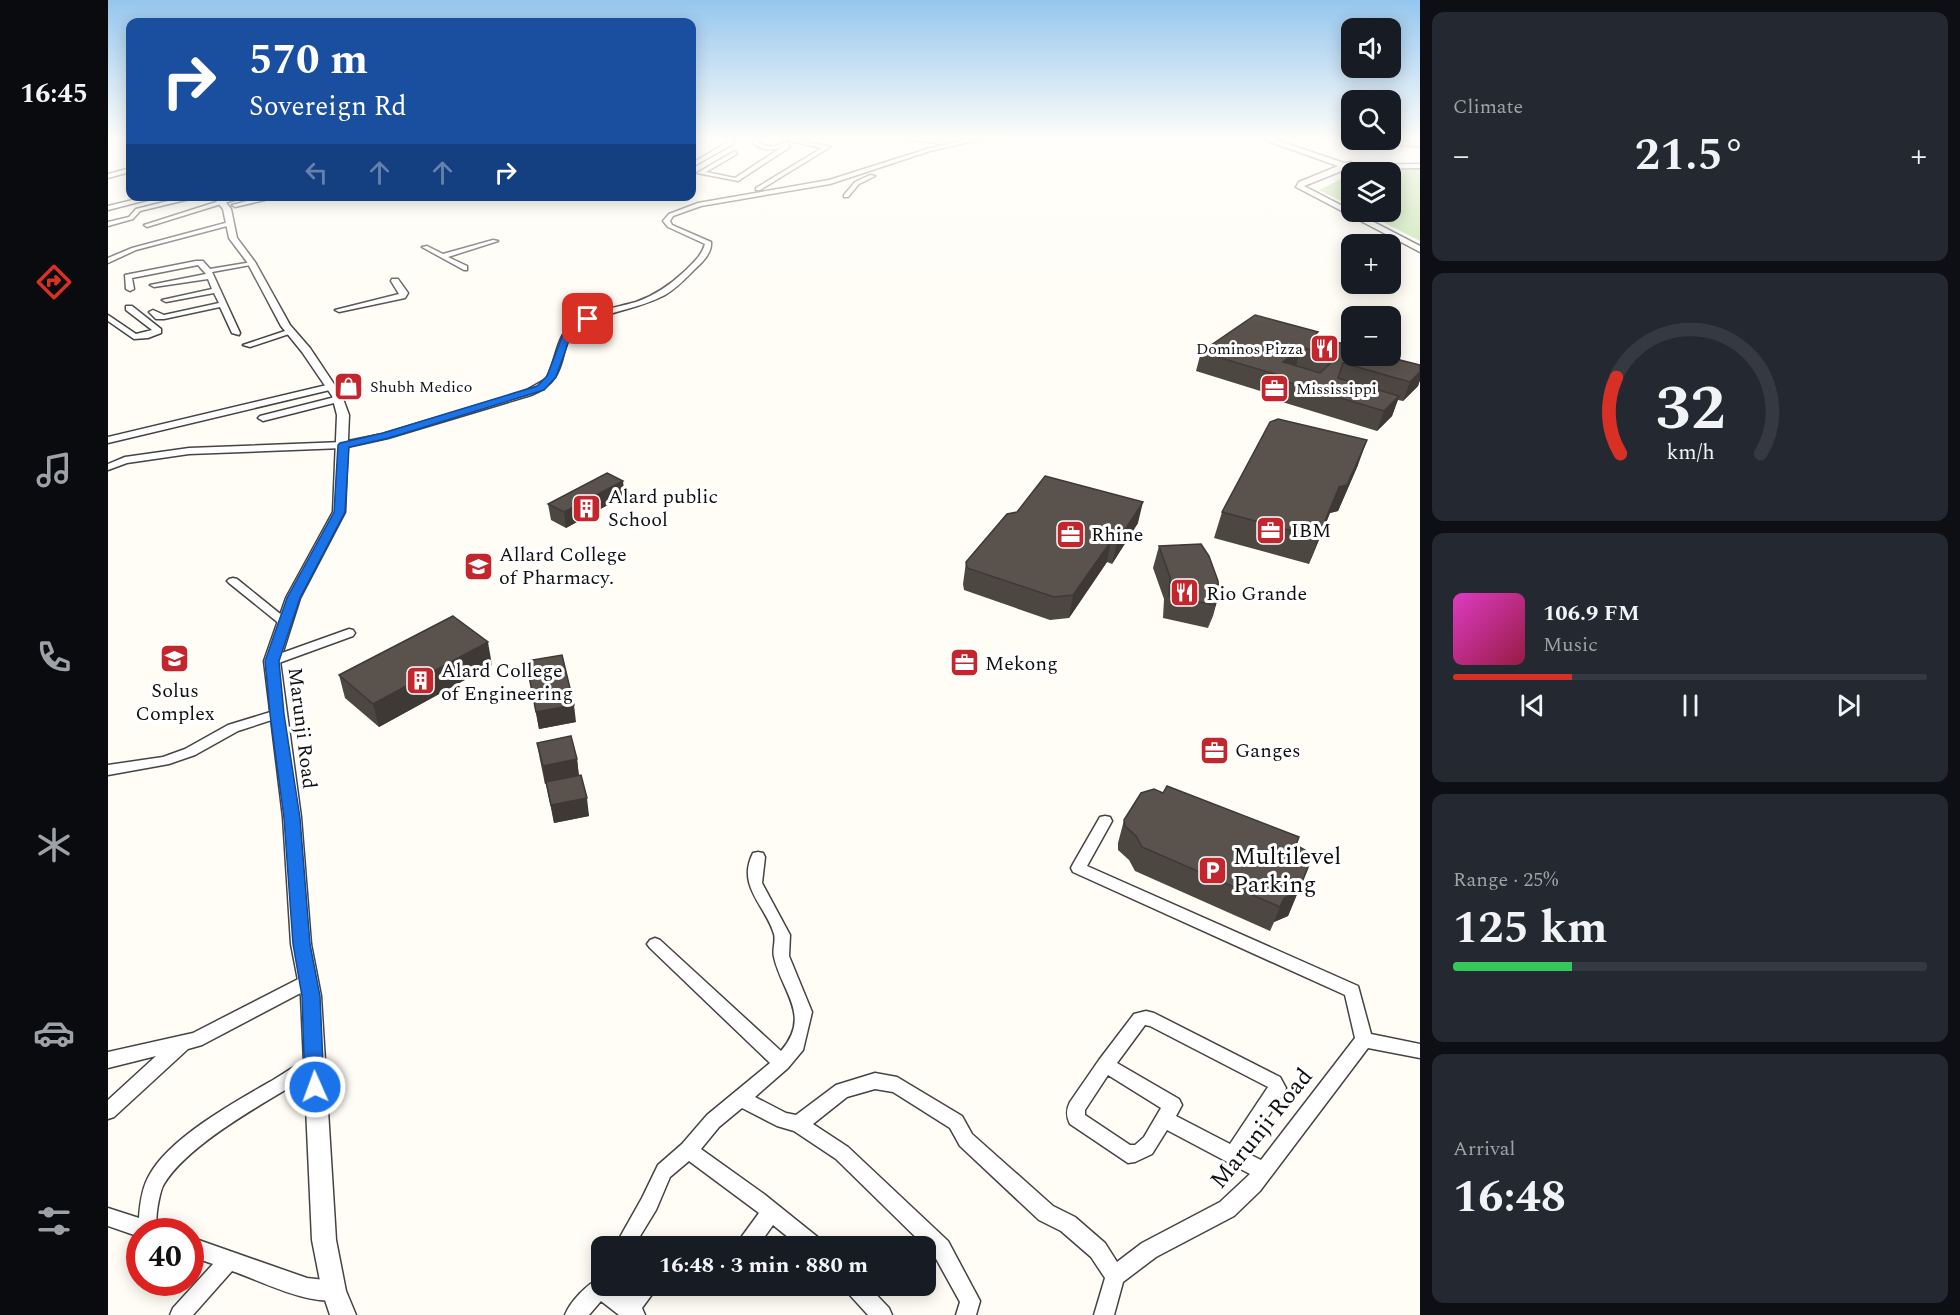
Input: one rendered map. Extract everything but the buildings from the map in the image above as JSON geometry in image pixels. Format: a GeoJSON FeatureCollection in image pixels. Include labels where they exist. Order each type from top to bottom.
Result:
{"type":"FeatureCollection","features":[{"type":"Feature","properties":{"kind":"street"},"geometry":{"type":"LineString","coordinates":[[108,467],[125,460],[189,451],[343,445],[385,436],[540,388],[551,377],[565,336],[573,326],[666,294],[686,276],[707,251],[709,243],[670,226],[666,221],[671,215],[700,204],[721,200]]}},
{"type":"Feature","properties":{"kind":"street"},"geometry":{"type":"LineString","coordinates":[[1325,200],[1341,208]]}},
{"type":"Feature","properties":{"kind":"street"},"geometry":{"type":"LineString","coordinates":[[108,208],[138,201]]}},
{"type":"Feature","properties":{"kind":"street"},"geometry":{"type":"LineString","coordinates":[[108,224],[131,218],[138,210],[177,201]]}},
{"type":"Feature","properties":{"kind":"street"},"geometry":{"type":"LineString","coordinates":[[147,225],[193,214],[221,204],[246,201]]}},
{"type":"Feature","properties":{"kind":"street"},"geometry":{"type":"LineString","coordinates":[[108,261],[221,204]]}},
{"type":"Feature","properties":{"kind":"street","name":"Marunji Road"},"geometry":{"type":"LineString","coordinates":[[221,204],[233,238],[252,264],[291,332],[335,393],[343,415],[339,512],[293,598],[272,661],[292,818],[301,944],[311,996],[324,1240],[334,1290],[343,1315]]}},
{"type":"Feature","properties":{"kind":"street"},"geometry":{"type":"LineString","coordinates":[[1369,222],[1420,247]]}},
{"type":"Feature","properties":{"kind":"street"},"geometry":{"type":"LineString","coordinates":[[442,256],[495,241]]}},
{"type":"Feature","properties":{"kind":"street"},"geometry":{"type":"LineString","coordinates":[[425,247],[465,268]]}},
{"type":"Feature","properties":{"kind":"street"},"geometry":{"type":"LineString","coordinates":[[130,289],[128,277],[199,262],[209,274],[236,333]]}},
{"type":"Feature","properties":{"kind":"street"},"geometry":{"type":"LineString","coordinates":[[154,285],[252,264]]}},
{"type":"Feature","properties":{"kind":"street"},"geometry":{"type":"LineString","coordinates":[[339,310],[402,296],[404,293],[395,281]]}},
{"type":"Feature","properties":{"kind":"street"},"geometry":{"type":"LineString","coordinates":[[166,300],[216,290]]}},
{"type":"Feature","properties":{"kind":"street"},"geometry":{"type":"LineString","coordinates":[[153,312],[159,317],[164,317],[223,304]]}},
{"type":"Feature","properties":{"kind":"street"},"geometry":{"type":"LineString","coordinates":[[109,311],[134,337],[158,331],[129,308]]}},
{"type":"Feature","properties":{"kind":"street"},"geometry":{"type":"LineString","coordinates":[[247,345],[291,332]]}},
{"type":"Feature","properties":{"kind":"street"},"geometry":{"type":"LineString","coordinates":[[263,418],[335,393]]}},
{"type":"Feature","properties":{"kind":"street"},"geometry":{"type":"LineString","coordinates":[[108,440],[335,393]]}},
{"type":"Feature","properties":{"kind":"street"},"geometry":{"type":"LineString","coordinates":[[233,581],[285,623]]}},
{"type":"Feature","properties":{"kind":"street"},"geometry":{"type":"LineString","coordinates":[[272,661],[349,633]]}},
{"type":"Feature","properties":{"kind":"street"},"geometry":{"type":"LineString","coordinates":[[108,770],[164,761],[190,752],[233,728],[277,714]]}},
{"type":"Feature","properties":{"kind":"street"},"geometry":{"type":"LineString","coordinates":[[1105,821],[1078,868],[1352,990],[1356,1016],[1364,1040],[1420,1051]]}},
{"type":"Feature","properties":{"kind":"street"},"geometry":{"type":"LineString","coordinates":[[630,1236],[649,1204],[664,1171],[688,1149],[712,1121],[782,1064],[797,1045],[804,1012],[781,956],[782,935],[755,883],[758,857]]}},
{"type":"Feature","properties":{"kind":"street"},"geometry":{"type":"LineString","coordinates":[[655,944],[782,1064]]}},
{"type":"Feature","properties":{"kind":"street"},"geometry":{"type":"LineString","coordinates":[[108,1060],[196,1040],[308,981]]}},
{"type":"Feature","properties":{"kind":"street"},"geometry":{"type":"LineString","coordinates":[[1105,1065],[1173,1105],[1145,1150],[1136,1154],[1128,1154],[1080,1122],[1076,1118],[1076,1108],[1105,1065],[1140,1019],[1146,1018],[1274,1082],[1278,1088],[1233,1155]]}},
{"type":"Feature","properties":{"kind":"street","name":"Marunji Road"},"geometry":{"type":"LineString","coordinates":[[1115,1276],[1149,1250],[1227,1209],[1263,1172],[1364,1040]]}},
{"type":"Feature","properties":{"kind":"street"},"geometry":{"type":"LineString","coordinates":[[108,1111],[183,1043]]}},
{"type":"Feature","properties":{"kind":"street"},"geometry":{"type":"LineString","coordinates":[[150,1218],[154,1183],[161,1171],[179,1151],[314,1065]]}},
{"type":"Feature","properties":{"kind":"street"},"geometry":{"type":"LineString","coordinates":[[798,1124],[842,1091],[875,1081],[897,1085],[956,1122],[966,1140],[1008,1180],[1046,1213],[1068,1224],[1098,1250],[1115,1276],[1104,1315]]}},
{"type":"Feature","properties":{"kind":"street"},"geometry":{"type":"LineString","coordinates":[[741,1099],[783,1120],[798,1124],[842,1153],[941,1248],[970,1300],[966,1315]]}},
{"type":"Feature","properties":{"kind":"street"},"geometry":{"type":"LineString","coordinates":[[1164,1119],[1263,1172]]}},
{"type":"Feature","properties":{"kind":"street"},"geometry":{"type":"LineString","coordinates":[[688,1149],[801,1236]]}},
{"type":"Feature","properties":{"kind":"street"},"geometry":{"type":"LineString","coordinates":[[754,1236],[771,1212]]}},
{"type":"Feature","properties":{"kind":"street"},"geometry":{"type":"LineString","coordinates":[[108,1217],[126,1223]]}},
{"type":"Feature","properties":{"kind":"street"},"geometry":{"type":"LineString","coordinates":[[204,1251],[307,1288],[334,1290]]}},
{"type":"Feature","properties":{"kind":"street"},"geometry":{"type":"LineString","coordinates":[[180,1315],[229,1260]]}},
{"type":"Feature","properties":{"kind":"street"},"geometry":{"type":"LineString","coordinates":[[574,1315],[592,1296]]}},
{"type":"Feature","properties":{"kind":"street"},"geometry":{"type":"LineString","coordinates":[[613,1296],[632,1312],[641,1296]]}},
{"type":"Feature","properties":{"kind":"street"},"geometry":{"type":"LineString","coordinates":[[864,1296],[882,1315]]}},
{"type":"Feature","properties":{"kind":"green space"},"geometry":{"type":"Polygon","coordinates":[[[1401,200],[1420,200],[1420,241],[1383,222],[1401,222],[1401,200]]]}},
{"type":"Feature","properties":{"kind":"place","name":"Dominos Pizza"},"geometry":{"type":"Point","coordinates":[1324,348]}},
{"type":"Feature","properties":{"kind":"place","name":"Shubh Medico"},"geometry":{"type":"Point","coordinates":[349,386]}},
{"type":"Feature","properties":{"kind":"place","name":"Mississippi"},"geometry":{"type":"Point","coordinates":[1275,388]}},
{"type":"Feature","properties":{"kind":"place","name":"Alard public School"},"geometry":{"type":"Point","coordinates":[587,508]}},
{"type":"Feature","properties":{"kind":"place","name":"IBM"},"geometry":{"type":"Point","coordinates":[1270,530]}},
{"type":"Feature","properties":{"kind":"place","name":"Rhine"},"geometry":{"type":"Point","coordinates":[1070,534]}},
{"type":"Feature","properties":{"kind":"place","name":"Allard College of Pharmacy."},"geometry":{"type":"Point","coordinates":[478,566]}},
{"type":"Feature","properties":{"kind":"place","name":"Rio Grande"},"geometry":{"type":"Point","coordinates":[1185,593]}},
{"type":"Feature","properties":{"kind":"place","name":"Solus Complex"},"geometry":{"type":"Point","coordinates":[175,659]}},
{"type":"Feature","properties":{"kind":"place","name":"Mekong"},"geometry":{"type":"Point","coordinates":[964,663]}},
{"type":"Feature","properties":{"kind":"place","name":"Alard College of Engineering"},"geometry":{"type":"Point","coordinates":[420,681]}},
{"type":"Feature","properties":{"kind":"place","name":"Ganges"},"geometry":{"type":"Point","coordinates":[1214,750]}},
{"type":"Feature","properties":{"kind":"place","name":"Multilevel Parking"},"geometry":{"type":"Point","coordinates":[1212,870]}},
{"type":"Feature","properties":{"kind":"route"},"geometry":{"type":"LineString","coordinates":[[315,1087],[311,996],[301,944],[292,818],[272,661],[293,598],[339,512],[343,445],[385,436],[540,388],[551,377],[568,331],[588,319]]}}]}
